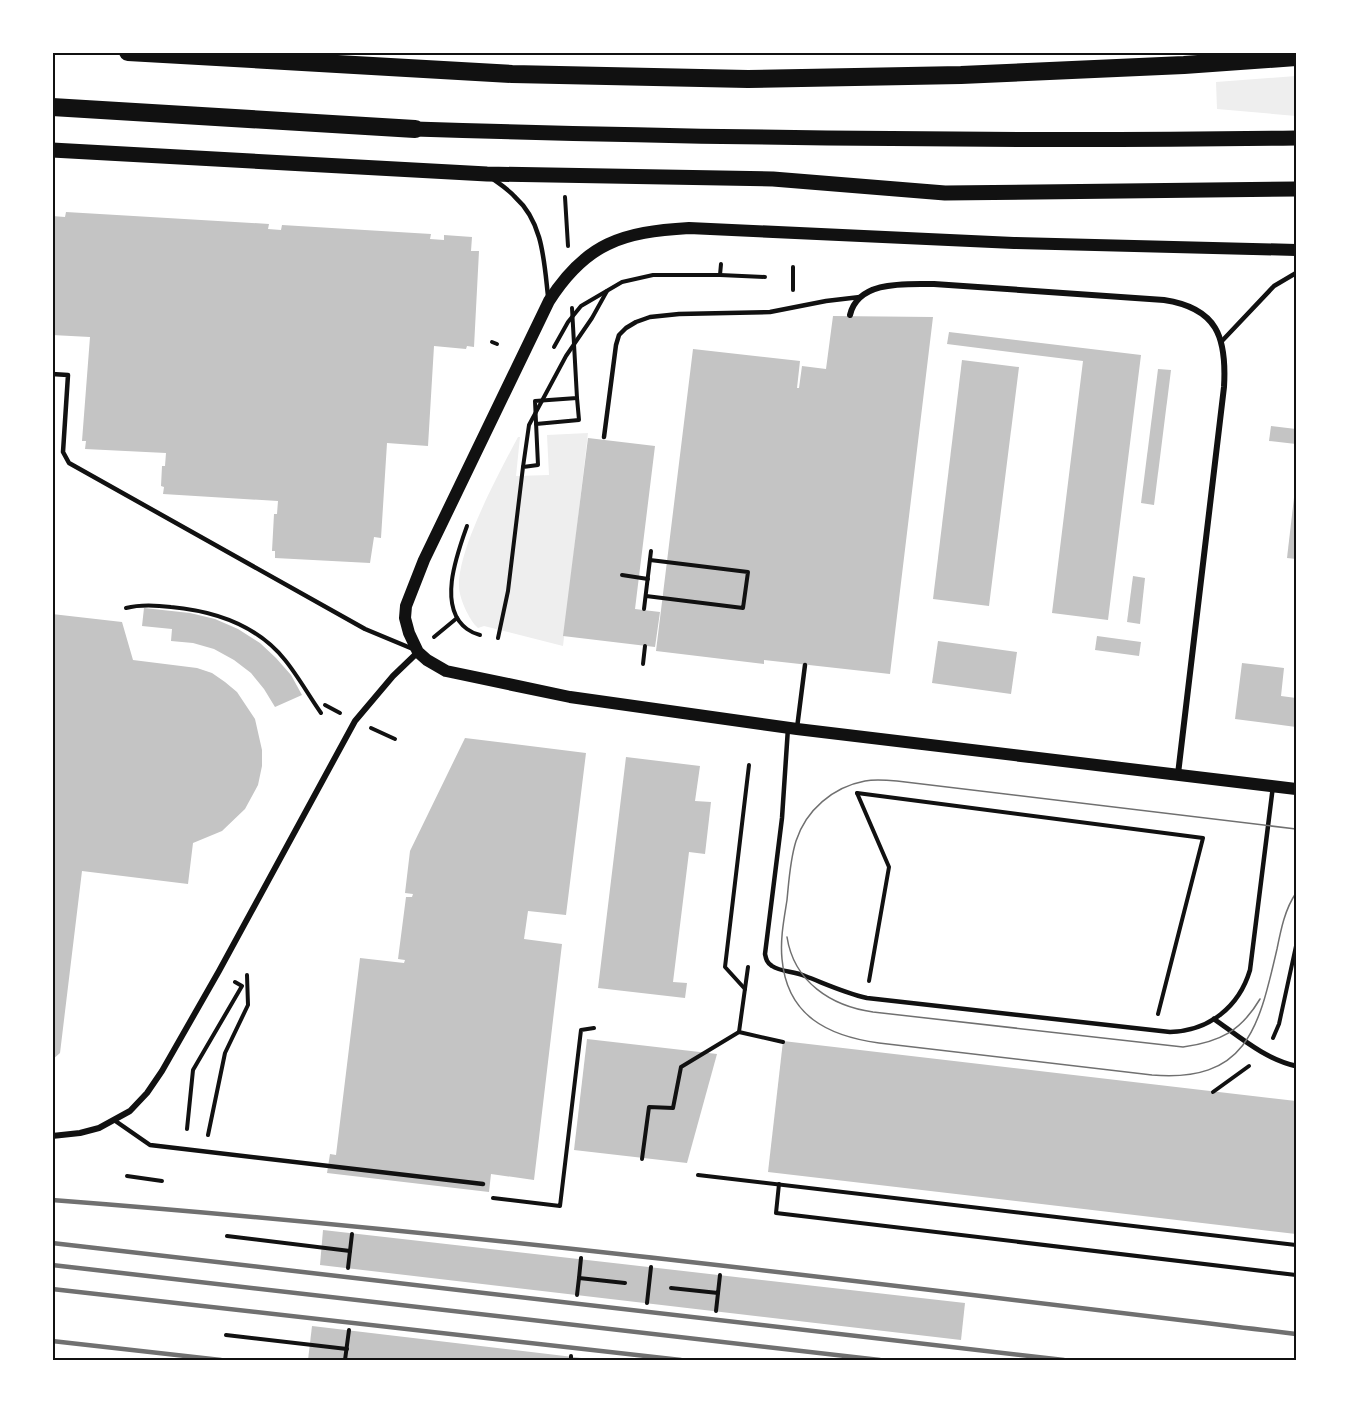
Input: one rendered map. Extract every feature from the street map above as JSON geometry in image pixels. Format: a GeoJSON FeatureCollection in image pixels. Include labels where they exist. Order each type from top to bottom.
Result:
{"type":"FeatureCollection","features":[{"type":"Feature","properties":{"kind":"highway"},"geometry":{"type":"LineString","coordinates":[[128,52],[512,74],[748,79],[973,74],[1184,65],[1296,57]]}},
{"type":"Feature","properties":{"kind":"highway"},"geometry":{"type":"LineString","coordinates":[[52,107],[415,129]]}},
{"type":"Feature","properties":{"kind":"main road"},"geometry":{"type":"LineString","coordinates":[[415,129],[872,140],[1101,141],[1296,138]]}},
{"type":"Feature","properties":{"kind":"main road"},"geometry":{"type":"LineString","coordinates":[[52,150],[487,174],[774,179],[945,193],[1296,189]]}},
{"type":"Feature","properties":{"kind":"main road"},"geometry":{"type":"LineString","coordinates":[[1296,250],[1014,243],[709,229],[669,230],[628,237],[596,249],[570,272],[549,301],[424,560],[405,618],[418,652],[446,671],[570,697],[792,729],[1296,789]]}},
{"type":"Feature","properties":{"kind":"street"},"geometry":{"type":"LineString","coordinates":[[850,315],[854,303],[860,297],[877,288],[934,284],[1164,300],[1186,304],[1211,321],[1221,342],[1225,366],[1223,398],[1178,774]]}},
{"type":"Feature","properties":{"kind":"street"},"geometry":{"type":"LineString","coordinates":[[52,1136],[99,1128],[130,1111],[147,1093],[162,1071],[355,721],[393,676],[418,652]]}},
{"type":"Feature","properties":{"kind":"street"},"geometry":{"type":"LineString","coordinates":[[1215,1019],[1263,1053],[1296,1066]]}},
{"type":"Feature","properties":{"kind":"lane"},"geometry":{"type":"LineString","coordinates":[[487,174],[517,198],[530,216],[540,239],[549,301]]}},
{"type":"Feature","properties":{"kind":"lane"},"geometry":{"type":"LineString","coordinates":[[1221,342],[1274,286],[1296,273]]}},
{"type":"Feature","properties":{"kind":"lane"},"geometry":{"type":"LineString","coordinates":[[604,437],[616,345],[619,335],[636,322],[650,317],[679,314],[770,312],[826,300],[860,297]]}},
{"type":"Feature","properties":{"kind":"lane"},"geometry":{"type":"LineString","coordinates":[[52,375],[68,375],[63,452],[69,463],[365,629],[418,652]]}},
{"type":"Feature","properties":{"kind":"lane"},"geometry":{"type":"LineString","coordinates":[[805,665],[792,729],[765,954],[767,962],[772,967],[803,975],[844,993],[867,998],[1170,1032],[1190,1030],[1215,1019],[1237,999],[1250,970],[1273,786]]}},
{"type":"Feature","properties":{"kind":"lane"},"geometry":{"type":"LineString","coordinates":[[114,1120],[150,1145],[483,1184]]}},
{"type":"Feature","properties":{"kind":"path"},"geometry":{"type":"LineString","coordinates":[[720,276],[721,264]]}},
{"type":"Feature","properties":{"kind":"path"},"geometry":{"type":"LineString","coordinates":[[793,267],[793,288]]}},
{"type":"Feature","properties":{"kind":"path"},"geometry":{"type":"LineString","coordinates":[[551,352],[568,322],[581,306],[609,289],[641,276],[670,274],[765,277]]}},
{"type":"Feature","properties":{"kind":"path"},"geometry":{"type":"LineString","coordinates":[[498,638],[508,591],[529,425],[566,356],[609,289]]}},
{"type":"Feature","properties":{"kind":"path"},"geometry":{"type":"LineString","coordinates":[[529,425],[548,421],[579,420],[578,398]]}},
{"type":"Feature","properties":{"kind":"path"},"geometry":{"type":"LineString","coordinates":[[523,467],[538,465],[535,401]]}},
{"type":"Feature","properties":{"kind":"path"},"geometry":{"type":"LineString","coordinates":[[471,518],[456,555],[451,593],[457,618],[467,629],[480,636]]}},
{"type":"Feature","properties":{"kind":"path"},"geometry":{"type":"LineString","coordinates":[[644,609],[651,550]]}},
{"type":"Feature","properties":{"kind":"path"},"geometry":{"type":"LineString","coordinates":[[646,596],[743,608],[748,572],[650,560]]}},
{"type":"Feature","properties":{"kind":"path"},"geometry":{"type":"LineString","coordinates":[[622,575],[648,579]]}},
{"type":"Feature","properties":{"kind":"path"},"geometry":{"type":"LineString","coordinates":[[126,608],[141,604],[220,615],[259,635],[284,659],[321,713]]}},
{"type":"Feature","properties":{"kind":"path"},"geometry":{"type":"LineString","coordinates":[[418,652],[457,618]]}},
{"type":"Feature","properties":{"kind":"path"},"geometry":{"type":"LineString","coordinates":[[643,664],[645,646]]}},
{"type":"Feature","properties":{"kind":"path"},"geometry":{"type":"LineString","coordinates":[[745,989],[725,967],[749,765]]}},
{"type":"Feature","properties":{"kind":"path"},"geometry":{"type":"LineString","coordinates":[[868,988],[889,867],[857,793],[1203,838],[1156,1021]]}},
{"type":"Feature","properties":{"kind":"path"},"geometry":{"type":"LineString","coordinates":[[1213,1092],[1242,1072],[1263,1053],[1273,1040],[1279,1024],[1296,946]]}},
{"type":"Feature","properties":{"kind":"path"},"geometry":{"type":"LineString","coordinates":[[739,1032],[749,957]]}},
{"type":"Feature","properties":{"kind":"path"},"geometry":{"type":"LineString","coordinates":[[207,1152],[208,1130],[225,1053],[248,1005],[247,975]]}},
{"type":"Feature","properties":{"kind":"path"},"geometry":{"type":"LineString","coordinates":[[187,1129],[194,1070],[242,986]]}},
{"type":"Feature","properties":{"kind":"path"},"geometry":{"type":"LineString","coordinates":[[489,1197],[560,1206],[581,1030],[594,1028]]}},
{"type":"Feature","properties":{"kind":"path"},"geometry":{"type":"LineString","coordinates":[[642,1159],[649,1107],[673,1108],[681,1067],[739,1032],[783,1042]]}},
{"type":"Feature","properties":{"kind":"path"},"geometry":{"type":"LineString","coordinates":[[698,1175],[1296,1245]]}},
{"type":"Feature","properties":{"kind":"path"},"geometry":{"type":"LineString","coordinates":[[127,1176],[162,1181]]}},
{"type":"Feature","properties":{"kind":"path"},"geometry":{"type":"LineString","coordinates":[[779,1184],[776,1213],[1296,1275]]}},
{"type":"Feature","properties":{"kind":"path"},"geometry":{"type":"LineString","coordinates":[[348,1268],[352,1233]]}},
{"type":"Feature","properties":{"kind":"path"},"geometry":{"type":"LineString","coordinates":[[227,1236],[350,1251]]}},
{"type":"Feature","properties":{"kind":"path"},"geometry":{"type":"LineString","coordinates":[[577,1295],[581,1258]]}},
{"type":"Feature","properties":{"kind":"path"},"geometry":{"type":"LineString","coordinates":[[647,1303],[651,1267]]}},
{"type":"Feature","properties":{"kind":"path"},"geometry":{"type":"LineString","coordinates":[[716,1311],[720,1275]]}},
{"type":"Feature","properties":{"kind":"path"},"geometry":{"type":"LineString","coordinates":[[579,1278],[625,1283]]}},
{"type":"Feature","properties":{"kind":"path"},"geometry":{"type":"LineString","coordinates":[[671,1288],[718,1293]]}},
{"type":"Feature","properties":{"kind":"path"},"geometry":{"type":"LineString","coordinates":[[345,1360],[349,1330]]}},
{"type":"Feature","properties":{"kind":"path"},"geometry":{"type":"LineString","coordinates":[[226,1335],[347,1349]]}},
{"type":"Feature","properties":{"kind":"shaded area"},"geometry":{"type":"Polygon","coordinates":[[[1296,76],[1296,116],[1217,109],[1216,82],[1296,76]]]}},
{"type":"Feature","properties":{"kind":"shaded area"},"geometry":{"type":"Polygon","coordinates":[[[588,433],[563,646],[484,626],[478,628],[468,614],[461,596],[459,586],[461,570],[465,551],[481,510],[518,437],[520,437],[516,476],[549,475],[547,435],[588,433]]]}},
{"type":"Feature","properties":{"kind":"building"},"geometry":{"type":"Polygon","coordinates":[[[66,212],[269,224],[268,229],[281,230],[282,225],[431,234],[430,239],[444,240],[444,235],[472,237],[471,251],[479,251],[474,347],[467,346],[466,349],[434,346],[428,446],[387,443],[381,538],[374,537],[370,563],[275,558],[275,551],[272,551],[274,514],[277,514],[278,501],[163,494],[162,466],[165,466],[166,453],[85,449],[86,441],[82,441],[90,337],[52,335],[52,216],[65,217],[66,212]]]}},
{"type":"Feature","properties":{"kind":"building"},"geometry":{"type":"Polygon","coordinates":[[[833,316],[933,317],[890,674],[764,660],[764,664],[656,651],[693,349],[800,361],[797,388],[799,388],[802,366],[826,369],[833,316]]]}},
{"type":"Feature","properties":{"kind":"building"},"geometry":{"type":"Polygon","coordinates":[[[949,332],[1141,355],[1108,620],[1052,613],[1083,361],[947,344],[949,332]]]}},
{"type":"Feature","properties":{"kind":"building"},"geometry":{"type":"Polygon","coordinates":[[[962,360],[1019,367],[989,606],[933,599],[962,360]]]}},
{"type":"Feature","properties":{"kind":"building"},"geometry":{"type":"Polygon","coordinates":[[[1158,369],[1171,370],[1154,505],[1141,503],[1158,369]]]}},
{"type":"Feature","properties":{"kind":"building"},"geometry":{"type":"Polygon","coordinates":[[[1271,426],[1296,429],[1296,444],[1269,441],[1271,426]]]}},
{"type":"Feature","properties":{"kind":"building"},"geometry":{"type":"Polygon","coordinates":[[[588,438],[655,446],[635,609],[660,612],[655,647],[563,636],[588,438]]]}},
{"type":"Feature","properties":{"kind":"building"},"geometry":{"type":"Polygon","coordinates":[[[1296,489],[1296,559],[1287,558],[1296,489]]]}},
{"type":"Feature","properties":{"kind":"building"},"geometry":{"type":"Polygon","coordinates":[[[1133,576],[1145,578],[1140,624],[1127,622],[1133,576]]]}},
{"type":"Feature","properties":{"kind":"building"},"geometry":{"type":"Polygon","coordinates":[[[144,608],[190,613],[215,619],[238,629],[260,643],[276,658],[291,675],[302,695],[275,707],[251,673],[234,660],[214,649],[193,643],[171,641],[172,629],[142,626],[144,608]]]}},
{"type":"Feature","properties":{"kind":"building"},"geometry":{"type":"Polygon","coordinates":[[[52,614],[122,622],[133,660],[197,668],[212,673],[225,682],[237,692],[255,719],[262,750],[262,766],[258,785],[245,809],[222,831],[193,843],[188,884],[82,871],[60,1053],[52,1060],[52,614]]]}},
{"type":"Feature","properties":{"kind":"building"},"geometry":{"type":"Polygon","coordinates":[[[1097,636],[1141,642],[1139,656],[1095,650],[1097,636]]]}},
{"type":"Feature","properties":{"kind":"building"},"geometry":{"type":"Polygon","coordinates":[[[938,641],[1017,652],[1011,694],[932,683],[938,641]]]}},
{"type":"Feature","properties":{"kind":"building"},"geometry":{"type":"Polygon","coordinates":[[[1242,663],[1284,668],[1281,696],[1296,698],[1296,727],[1235,719],[1242,663]]]}},
{"type":"Feature","properties":{"kind":"building"},"geometry":{"type":"Polygon","coordinates":[[[465,738],[586,753],[566,915],[528,911],[524,939],[562,944],[534,1180],[491,1174],[489,1192],[327,1173],[330,1154],[336,1155],[360,958],[404,963],[405,960],[398,959],[406,897],[412,897],[413,894],[405,893],[410,851],[465,738]]]}},
{"type":"Feature","properties":{"kind":"building"},"geometry":{"type":"Polygon","coordinates":[[[626,757],[700,766],[695,801],[711,802],[705,854],[689,852],[673,982],[687,983],[685,998],[598,988],[626,757]]]}},
{"type":"Feature","properties":{"kind":"building"},"geometry":{"type":"Polygon","coordinates":[[[587,1039],[717,1054],[687,1163],[574,1150],[587,1039]]]}},
{"type":"Feature","properties":{"kind":"building"},"geometry":{"type":"Polygon","coordinates":[[[783,1041],[1296,1101],[1296,1234],[768,1172],[783,1041]]]}},
{"type":"Feature","properties":{"kind":"building"},"geometry":{"type":"Polygon","coordinates":[[[323,1230],[965,1303],[961,1340],[320,1265],[323,1230]]]}},
{"type":"Feature","properties":{"kind":"building"},"geometry":{"type":"Polygon","coordinates":[[[312,1326],[590,1359],[590,1360],[308,1360],[312,1326]]]}},
{"type":"Feature","properties":{"kind":"tram line"},"geometry":{"type":"LineString","coordinates":[[1296,829],[897,781],[877,780],[853,784],[832,794],[822,802],[806,819],[796,841],[782,937],[782,959],[792,995],[801,1009],[813,1020],[827,1028],[860,1040],[1152,1075],[1184,1075],[1210,1070],[1229,1059],[1244,1044],[1255,1025],[1263,1002],[1284,919],[1296,893]]}},
{"type":"Feature","properties":{"kind":"tram line"},"geometry":{"type":"LineString","coordinates":[[787,937],[797,967],[817,989],[843,1004],[873,1012],[1183,1047],[1208,1042],[1228,1033],[1245,1019],[1260,999]]}},
{"type":"Feature","properties":{"kind":"railway"},"geometry":{"type":"LineString","coordinates":[[52,1200],[519,1243],[1296,1334]]}},
{"type":"Feature","properties":{"kind":"railway"},"geometry":{"type":"LineString","coordinates":[[52,1243],[1064,1360]]}},
{"type":"Feature","properties":{"kind":"railway"},"geometry":{"type":"LineString","coordinates":[[52,1265],[880,1360]]}},
{"type":"Feature","properties":{"kind":"railway"},"geometry":{"type":"LineString","coordinates":[[52,1289],[681,1360]]}},
{"type":"Feature","properties":{"kind":"railway"},"geometry":{"type":"LineString","coordinates":[[52,1341],[221,1360]]}}]}
